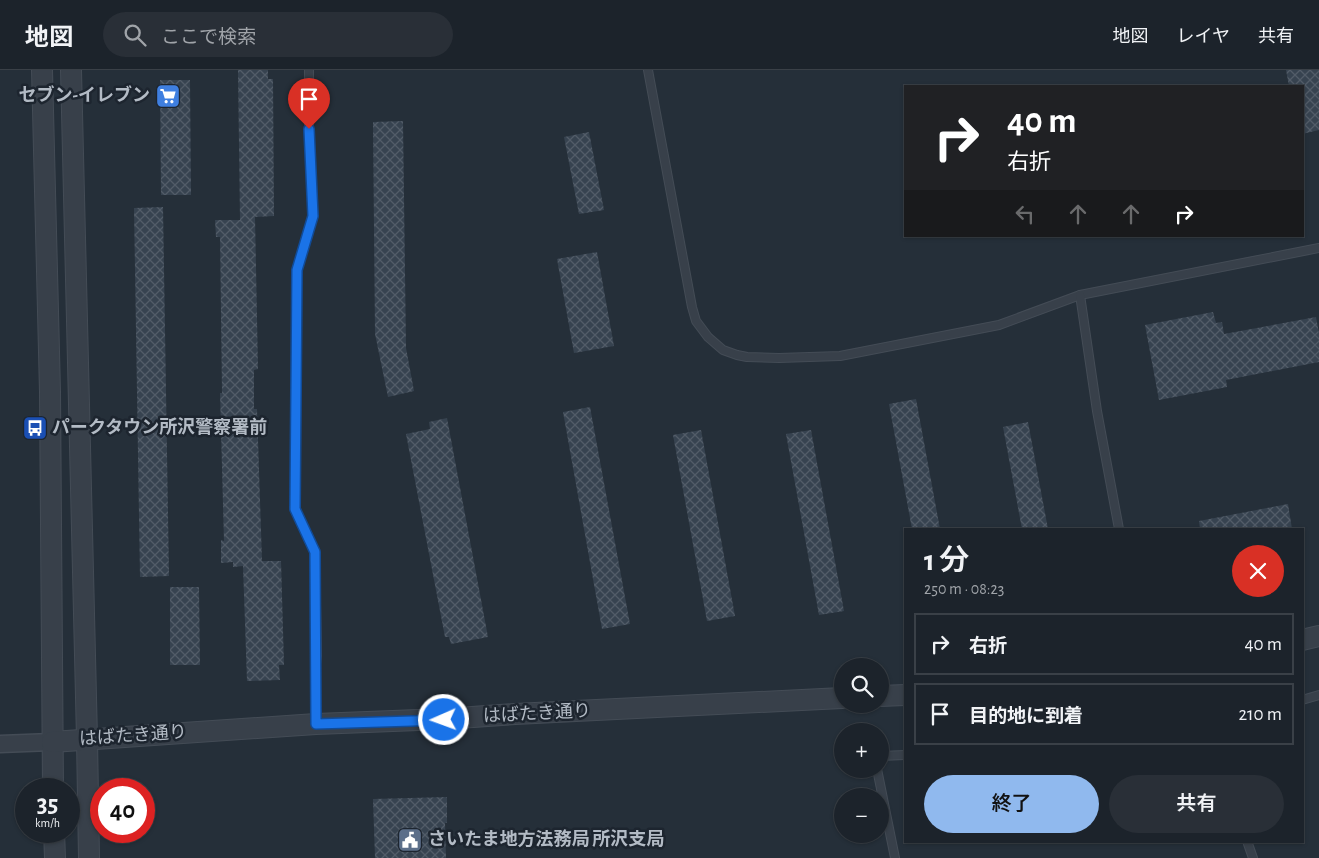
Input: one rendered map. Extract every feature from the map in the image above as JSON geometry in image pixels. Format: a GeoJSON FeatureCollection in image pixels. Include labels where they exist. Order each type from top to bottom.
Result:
{"type":"FeatureCollection","features":[{"type":"Feature","properties":{"kind":"street"},"geometry":{"type":"LineString","coordinates":[[42,70],[50,392],[53,778]]}},
{"type":"Feature","properties":{"kind":"street"},"geometry":{"type":"LineString","coordinates":[[71,70],[89,858]]}},
{"type":"Feature","properties":{"kind":"street"},"geometry":{"type":"LineString","coordinates":[[1304,640],[1319,636]]}},
{"type":"Feature","properties":{"kind":"street"},"geometry":{"type":"LineString","coordinates":[[889,696],[904,695]]}},
{"type":"Feature","properties":{"kind":"street","name":"はばたき通り"},"geometry":{"type":"LineString","coordinates":[[52,742],[316,724],[444,720],[515,714],[834,698]]}},
{"type":"Feature","properties":{"kind":"street"},"geometry":{"type":"LineString","coordinates":[[0,744],[52,742]]}},
{"type":"Feature","properties":{"kind":"street"},"geometry":{"type":"LineString","coordinates":[[54,843],[55,858]]}},
{"type":"Feature","properties":{"kind":"lane"},"geometry":{"type":"LineString","coordinates":[[309,70],[309,129],[313,216],[297,270],[295,509],[315,552],[316,724]]}},
{"type":"Feature","properties":{"kind":"lane"},"geometry":{"type":"LineString","coordinates":[[648,70],[696,321],[708,337],[723,350],[747,357],[840,356],[999,325],[1080,295],[1319,248]]}},
{"type":"Feature","properties":{"kind":"lane"},"geometry":{"type":"LineString","coordinates":[[1080,295],[1097,411],[1119,528]]}},
{"type":"Feature","properties":{"kind":"lane"},"geometry":{"type":"LineString","coordinates":[[1304,699],[1319,695]]}},
{"type":"Feature","properties":{"kind":"lane"},"geometry":{"type":"LineString","coordinates":[[889,756],[904,755]]}},
{"type":"Feature","properties":{"kind":"lane"},"geometry":{"type":"LineString","coordinates":[[880,778],[895,858]]}},
{"type":"Feature","properties":{"kind":"lane"},"geometry":{"type":"LineString","coordinates":[[1248,843],[1253,858]]}},
{"type":"Feature","properties":{"kind":"building"},"geometry":{"type":"Polygon","coordinates":[[[238,70],[268,70],[268,79],[273,79],[274,216],[255,217],[258,369],[254,370],[254,409],[257,409],[262,561],[281,561],[284,665],[279,665],[280,680],[247,681],[243,566],[233,567],[233,562],[221,563],[221,540],[224,541],[220,393],[222,393],[220,237],[216,237],[215,220],[240,220],[238,70]]]}},
{"type":"Feature","properties":{"kind":"building"},"geometry":{"type":"Polygon","coordinates":[[[1286,70],[1319,70],[1319,130],[1304,134],[1304,85],[1289,85],[1286,70]]]}},
{"type":"Feature","properties":{"kind":"building"},"geometry":{"type":"Polygon","coordinates":[[[160,80],[190,80],[191,195],[161,195],[160,80]]]}},
{"type":"Feature","properties":{"kind":"building"},"geometry":{"type":"Polygon","coordinates":[[[403,121],[406,348],[414,391],[388,397],[375,334],[373,122],[403,121]]]}},
{"type":"Feature","properties":{"kind":"building"},"geometry":{"type":"Polygon","coordinates":[[[589,132],[604,210],[579,214],[564,137],[589,132]]]}},
{"type":"Feature","properties":{"kind":"building"},"geometry":{"type":"Polygon","coordinates":[[[163,207],[169,576],[140,577],[134,208],[163,207]]]}},
{"type":"Feature","properties":{"kind":"building"},"geometry":{"type":"Polygon","coordinates":[[[597,252],[614,346],[574,353],[557,259],[597,252]]]}},
{"type":"Feature","properties":{"kind":"building"},"geometry":{"type":"Polygon","coordinates":[[[1213,312],[1216,323],[1222,322],[1224,334],[1316,317],[1319,333],[1319,362],[1226,380],[1227,387],[1159,400],[1145,325],[1213,312]]]}},
{"type":"Feature","properties":{"kind":"building"},"geometry":{"type":"Polygon","coordinates":[[[916,399],[940,528],[912,528],[889,404],[916,399]]]}},
{"type":"Feature","properties":{"kind":"building"},"geometry":{"type":"Polygon","coordinates":[[[590,407],[630,624],[602,629],[563,412],[590,407]]]}},
{"type":"Feature","properties":{"kind":"building"},"geometry":{"type":"Polygon","coordinates":[[[447,418],[488,637],[451,644],[449,637],[445,637],[406,434],[430,429],[429,422],[447,418]]]}},
{"type":"Feature","properties":{"kind":"building"},"geometry":{"type":"Polygon","coordinates":[[[1028,422],[1048,528],[1022,528],[1003,427],[1028,422]]]}},
{"type":"Feature","properties":{"kind":"building"},"geometry":{"type":"Polygon","coordinates":[[[701,430],[735,616],[707,621],[673,435],[701,430]]]}},
{"type":"Feature","properties":{"kind":"building"},"geometry":{"type":"Polygon","coordinates":[[[811,430],[844,611],[819,615],[786,434],[811,430]]]}},
{"type":"Feature","properties":{"kind":"building"},"geometry":{"type":"Polygon","coordinates":[[[1288,504],[1292,528],[1200,528],[1199,521],[1288,504]]]}},
{"type":"Feature","properties":{"kind":"building"},"geometry":{"type":"Polygon","coordinates":[[[170,587],[199,587],[200,665],[170,665],[170,587]]]}},
{"type":"Feature","properties":{"kind":"building","name":"さいたま地方法務局 所沢支局"},"geometry":{"type":"Polygon","coordinates":[[[447,797],[447,823],[445,823],[446,858],[375,858],[373,799],[447,797]]]}},
{"type":"Feature","properties":{"kind":"place","name":"セブン-イレブン"},"geometry":{"type":"Point","coordinates":[168,96]}},
{"type":"Feature","properties":{"kind":"place","name":"パークタウン所沢警察署前"},"geometry":{"type":"Point","coordinates":[35,428]}},
{"type":"Feature","properties":{"kind":"place","name":"さいたま地方法務局 所沢支局"},"geometry":{"type":"Point","coordinates":[410,840]}},
{"type":"Feature","properties":{"kind":"route"},"geometry":{"type":"LineString","coordinates":[[309,129],[313,216],[297,270],[295,509],[315,552],[316,724],[444,720]]}}]}
